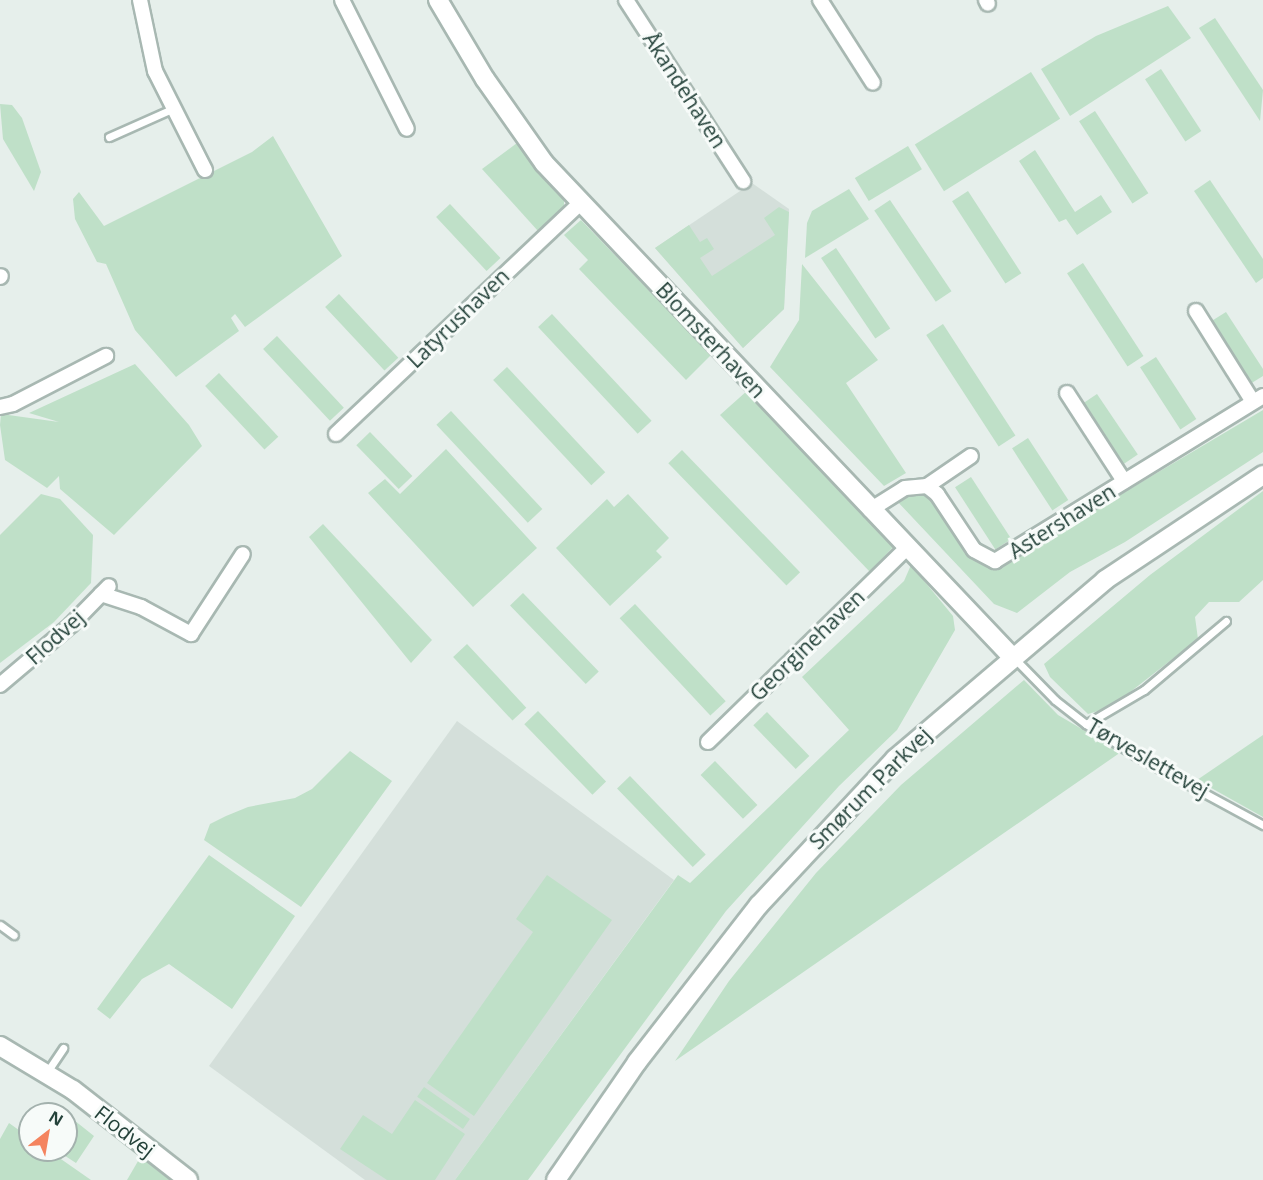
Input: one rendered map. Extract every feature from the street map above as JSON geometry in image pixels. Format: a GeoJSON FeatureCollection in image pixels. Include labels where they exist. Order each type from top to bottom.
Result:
{"type":"FeatureCollection","features":[{"type":"Feature","properties":{"kind":"street"},"geometry":{"type":"LineString","coordinates":[[140,0],[155,71],[205,170]]}},
{"type":"Feature","properties":{"kind":"street"},"geometry":{"type":"LineString","coordinates":[[342,0],[407,129]]}},
{"type":"Feature","properties":{"kind":"street","name":"Blomsterhaven"},"geometry":{"type":"LineString","coordinates":[[438,0],[521,132],[580,202],[1013,658]]}},
{"type":"Feature","properties":{"kind":"street","name":"Åkandehaven"},"geometry":{"type":"LineString","coordinates":[[626,0],[743,181]]}},
{"type":"Feature","properties":{"kind":"street"},"geometry":{"type":"LineString","coordinates":[[820,0],[873,83]]}},
{"type":"Feature","properties":{"kind":"street","name":"Latyrushaven"},"geometry":{"type":"LineString","coordinates":[[336,434],[580,202]]}},
{"type":"Feature","properties":{"kind":"street","name":"Astershaven"},"geometry":{"type":"LineString","coordinates":[[927,486],[937,494],[974,550],[995,561],[1258,399],[1196,311]]}},
{"type":"Feature","properties":{"kind":"street"},"geometry":{"type":"LineString","coordinates":[[0,407],[13,404],[106,356]]}},
{"type":"Feature","properties":{"kind":"street","name":"Astershaven"},"geometry":{"type":"LineString","coordinates":[[1067,393],[1124,481]]}},
{"type":"Feature","properties":{"kind":"street"},"geometry":{"type":"LineString","coordinates":[[870,510],[905,488],[927,486],[971,456]]}},
{"type":"Feature","properties":{"kind":"street","name":"Smørum Parkvej"},"geometry":{"type":"LineString","coordinates":[[556,1180],[637,1062],[759,905],[895,759],[1105,580],[1263,475]]}},
{"type":"Feature","properties":{"kind":"street","name":"Georginehaven"},"geometry":{"type":"LineString","coordinates":[[708,741],[907,548]]}},
{"type":"Feature","properties":{"kind":"street","name":"Flodvej"},"geometry":{"type":"LineString","coordinates":[[0,686],[71,626],[105,590],[191,634],[243,554]]}},
{"type":"Feature","properties":{"kind":"street","name":"Flodvej"},"geometry":{"type":"LineString","coordinates":[[0,1046],[47,1072],[188,1180]]}},
{"type":"Feature","properties":{"kind":"lane"},"geometry":{"type":"LineString","coordinates":[[109,137],[174,108]]}},
{"type":"Feature","properties":{"kind":"lane"},"geometry":{"type":"LineString","coordinates":[[1086,723],[1144,690],[1226,621]]}},
{"type":"Feature","properties":{"kind":"lane","name":"Tørveslettevej"},"geometry":{"type":"LineString","coordinates":[[1013,658],[1055,700],[1086,723],[1136,756],[1263,825]]}},
{"type":"Feature","properties":{"kind":"lane"},"geometry":{"type":"LineString","coordinates":[[0,925],[14,935]]}},
{"type":"Feature","properties":{"kind":"lane"},"geometry":{"type":"LineString","coordinates":[[47,1072],[63,1048]]}},
{"type":"Feature","properties":{"kind":"shaded area"},"geometry":{"type":"Polygon","coordinates":[[[752,183],[789,209],[784,309],[743,348],[655,248],[752,183]]]}},
{"type":"Feature","properties":{"kind":"shaded area"},"geometry":{"type":"Polygon","coordinates":[[[457,721],[674,880],[455,1180],[365,1180],[209,1066],[457,721]]]}},
{"type":"Feature","properties":{"kind":"green space"},"geometry":{"type":"Polygon","coordinates":[[[1168,6],[1191,38],[1070,116],[1041,69],[1096,36],[1168,6]]]}},
{"type":"Feature","properties":{"kind":"green space"},"geometry":{"type":"Polygon","coordinates":[[[1215,18],[1263,90],[1260,121],[1199,28],[1215,18]]]}},
{"type":"Feature","properties":{"kind":"green space"},"geometry":{"type":"Polygon","coordinates":[[[1161,69],[1201,131],[1185,141],[1145,79],[1161,69]]]}},
{"type":"Feature","properties":{"kind":"green space"},"geometry":{"type":"Polygon","coordinates":[[[1031,72],[1060,119],[944,191],[915,145],[1031,72]]]}},
{"type":"Feature","properties":{"kind":"green space"},"geometry":{"type":"Polygon","coordinates":[[[0,104],[12,105],[22,118],[41,172],[34,191],[3,139],[0,104]]]}},
{"type":"Feature","properties":{"kind":"green space"},"geometry":{"type":"Polygon","coordinates":[[[1095,111],[1148,193],[1132,204],[1079,121],[1095,111]]]}},
{"type":"Feature","properties":{"kind":"green space"},"geometry":{"type":"Polygon","coordinates":[[[273,136],[342,256],[245,327],[235,314],[231,318],[239,331],[176,377],[135,330],[106,264],[97,262],[75,219],[73,199],[79,192],[104,226],[252,152],[273,136]]]}},
{"type":"Feature","properties":{"kind":"green space"},"geometry":{"type":"Polygon","coordinates":[[[517,143],[564,200],[564,207],[538,231],[482,169],[517,143]]]}},
{"type":"Feature","properties":{"kind":"green space"},"geometry":{"type":"Polygon","coordinates":[[[908,146],[922,169],[869,201],[855,178],[908,146]]]}},
{"type":"Feature","properties":{"kind":"green space"},"geometry":{"type":"Polygon","coordinates":[[[1035,150],[1075,212],[1101,195],[1112,212],[1077,235],[1066,219],[1059,222],[1019,161],[1035,150]]]}},
{"type":"Feature","properties":{"kind":"green space"},"geometry":{"type":"Polygon","coordinates":[[[1210,180],[1263,259],[1263,278],[1256,283],[1194,191],[1210,180]]]}},
{"type":"Feature","properties":{"kind":"green space"},"geometry":{"type":"Polygon","coordinates":[[[849,189],[869,219],[805,258],[807,223],[812,211],[849,189]]]}},
{"type":"Feature","properties":{"kind":"green space"},"geometry":{"type":"Polygon","coordinates":[[[968,191],[1021,273],[1005,284],[952,201],[968,191]]]}},
{"type":"Feature","properties":{"kind":"green space"},"geometry":{"type":"Polygon","coordinates":[[[890,200],[952,291],[936,302],[874,211],[890,200]]]}},
{"type":"Feature","properties":{"kind":"green space"},"geometry":{"type":"Polygon","coordinates":[[[450,204],[500,258],[487,271],[436,217],[450,204]]]}},
{"type":"Feature","properties":{"kind":"green space"},"geometry":{"type":"Polygon","coordinates":[[[779,207],[789,212],[784,309],[743,348],[655,248],[689,225],[700,242],[707,238],[714,249],[700,258],[712,276],[775,235],[764,218],[779,207]]]}},
{"type":"Feature","properties":{"kind":"green space"},"geometry":{"type":"Polygon","coordinates":[[[581,220],[711,355],[686,380],[579,269],[588,260],[564,235],[581,220]]]}},
{"type":"Feature","properties":{"kind":"green space"},"geometry":{"type":"Polygon","coordinates":[[[836,248],[890,328],[875,338],[821,258],[836,248]]]}},
{"type":"Feature","properties":{"kind":"green space"},"geometry":{"type":"Polygon","coordinates":[[[1083,263],[1143,356],[1128,366],[1067,273],[1083,263]]]}},
{"type":"Feature","properties":{"kind":"green space"},"geometry":{"type":"Polygon","coordinates":[[[802,264],[878,360],[846,383],[906,473],[884,486],[770,367],[799,320],[802,264]]]}},
{"type":"Feature","properties":{"kind":"green space"},"geometry":{"type":"Polygon","coordinates":[[[339,294],[398,358],[384,371],[325,307],[339,294]]]}},
{"type":"Feature","properties":{"kind":"green space"},"geometry":{"type":"Polygon","coordinates":[[[1226,312],[1263,369],[1263,376],[1250,384],[1210,322],[1226,312]]]}},
{"type":"Feature","properties":{"kind":"green space"},"geometry":{"type":"Polygon","coordinates":[[[552,314],[652,421],[638,434],[538,327],[552,314]]]}},
{"type":"Feature","properties":{"kind":"green space"},"geometry":{"type":"Polygon","coordinates":[[[943,324],[1015,436],[999,446],[926,335],[943,324]]]}},
{"type":"Feature","properties":{"kind":"green space"},"geometry":{"type":"Polygon","coordinates":[[[277,336],[344,408],[330,421],[263,349],[277,336]]]}},
{"type":"Feature","properties":{"kind":"green space"},"geometry":{"type":"Polygon","coordinates":[[[1156,357],[1196,419],[1180,429],[1140,367],[1156,357]]]}},
{"type":"Feature","properties":{"kind":"green space"},"geometry":{"type":"Polygon","coordinates":[[[135,364],[189,425],[202,446],[114,535],[60,489],[59,476],[47,488],[5,460],[0,425],[1,414],[59,422],[29,413],[135,364]]]}},
{"type":"Feature","properties":{"kind":"green space"},"geometry":{"type":"Polygon","coordinates":[[[507,367],[605,472],[591,485],[493,380],[507,367]]]}},
{"type":"Feature","properties":{"kind":"green space"},"geometry":{"type":"Polygon","coordinates":[[[219,373],[278,437],[264,450],[205,386],[219,373]]]}},
{"type":"Feature","properties":{"kind":"green space"},"geometry":{"type":"Polygon","coordinates":[[[748,390],[890,540],[893,547],[870,572],[720,415],[748,390]]]}},
{"type":"Feature","properties":{"kind":"green space"},"geometry":{"type":"Polygon","coordinates":[[[1097,394],[1138,455],[1123,465],[1082,404],[1097,394]]]}},
{"type":"Feature","properties":{"kind":"green space"},"geometry":{"type":"Polygon","coordinates":[[[1263,410],[1263,452],[1125,542],[1070,572],[1017,613],[994,604],[896,500],[912,490],[925,490],[981,561],[1000,566],[1263,410]]]}},
{"type":"Feature","properties":{"kind":"green space"},"geometry":{"type":"Polygon","coordinates":[[[451,411],[542,509],[528,523],[436,425],[451,411]]]}},
{"type":"Feature","properties":{"kind":"green space"},"geometry":{"type":"Polygon","coordinates":[[[370,432],[412,476],[399,489],[356,445],[370,432]]]}},
{"type":"Feature","properties":{"kind":"green space"},"geometry":{"type":"Polygon","coordinates":[[[1028,438],[1068,500],[1052,510],[1012,448],[1028,438]]]}},
{"type":"Feature","properties":{"kind":"green space"},"geometry":{"type":"Polygon","coordinates":[[[446,449],[537,548],[473,607],[368,493],[385,479],[400,494],[446,449]]]}},
{"type":"Feature","properties":{"kind":"green space"},"geometry":{"type":"Polygon","coordinates":[[[682,450],[800,572],[786,585],[668,463],[682,450]]]}},
{"type":"Feature","properties":{"kind":"green space"},"geometry":{"type":"Polygon","coordinates":[[[971,477],[1011,539],[995,549],[955,487],[971,477]]]}},
{"type":"Feature","properties":{"kind":"green space"},"geometry":{"type":"Polygon","coordinates":[[[1263,491],[1263,580],[1239,602],[1209,602],[1195,617],[1198,639],[1111,707],[1088,714],[1050,677],[1044,664],[1150,575],[1263,491]]]}},
{"type":"Feature","properties":{"kind":"green space"},"geometry":{"type":"Polygon","coordinates":[[[41,494],[60,499],[93,535],[91,583],[54,622],[0,663],[0,535],[41,494]]]}},
{"type":"Feature","properties":{"kind":"green space"},"geometry":{"type":"Polygon","coordinates":[[[628,494],[669,538],[656,551],[662,557],[610,606],[556,548],[607,499],[614,507],[628,494]]]}},
{"type":"Feature","properties":{"kind":"green space"},"geometry":{"type":"Polygon","coordinates":[[[323,524],[432,640],[411,663],[309,537],[323,524]]]}},
{"type":"Feature","properties":{"kind":"green space"},"geometry":{"type":"Polygon","coordinates":[[[911,565],[953,616],[955,630],[897,730],[839,786],[726,911],[528,1180],[455,1180],[678,875],[690,883],[849,730],[802,677],[904,581],[911,565]]]}},
{"type":"Feature","properties":{"kind":"green space"},"geometry":{"type":"Polygon","coordinates":[[[523,593],[599,671],[586,684],[510,606],[523,593]]]}},
{"type":"Feature","properties":{"kind":"green space"},"geometry":{"type":"Polygon","coordinates":[[[635,604],[726,701],[710,716],[620,618],[635,604]]]}},
{"type":"Feature","properties":{"kind":"green space"},"geometry":{"type":"Polygon","coordinates":[[[467,644],[526,708],[512,721],[453,657],[467,644]]]}},
{"type":"Feature","properties":{"kind":"green space"},"geometry":{"type":"Polygon","coordinates":[[[1024,680],[1058,715],[1121,752],[675,1061],[729,981],[816,873],[901,785],[1024,680]]]}},
{"type":"Feature","properties":{"kind":"green space"},"geometry":{"type":"Polygon","coordinates":[[[538,711],[606,781],[592,795],[524,724],[538,711]]]}},
{"type":"Feature","properties":{"kind":"green space"},"geometry":{"type":"Polygon","coordinates":[[[767,712],[809,756],[796,769],[753,725],[767,712]]]}},
{"type":"Feature","properties":{"kind":"green space"},"geometry":{"type":"Polygon","coordinates":[[[1263,735],[1263,817],[1197,780],[1263,735]]]}},
{"type":"Feature","properties":{"kind":"green space"},"geometry":{"type":"Polygon","coordinates":[[[350,751],[392,781],[301,907],[204,840],[210,824],[226,816],[248,807],[295,798],[312,789],[350,751]]]}},
{"type":"Feature","properties":{"kind":"green space"},"geometry":{"type":"Polygon","coordinates":[[[715,761],[757,805],[743,819],[701,775],[715,761]]]}},
{"type":"Feature","properties":{"kind":"green space"},"geometry":{"type":"Polygon","coordinates":[[[630,776],[706,854],[693,867],[617,789],[630,776]]]}},
{"type":"Feature","properties":{"kind":"green space"},"geometry":{"type":"Polygon","coordinates":[[[209,855],[295,916],[232,1009],[169,964],[142,979],[110,1019],[97,1009],[209,855]]]}},
{"type":"Feature","properties":{"kind":"green space"},"geometry":{"type":"Polygon","coordinates":[[[547,875],[612,920],[474,1116],[427,1083],[533,932],[516,919],[547,875]]]}},
{"type":"Feature","properties":{"kind":"green space"},"geometry":{"type":"Polygon","coordinates":[[[424,1087],[470,1119],[463,1129],[417,1097],[424,1087]]]}},
{"type":"Feature","properties":{"kind":"green space"},"geometry":{"type":"Polygon","coordinates":[[[415,1100],[465,1134],[435,1180],[387,1180],[340,1149],[363,1115],[392,1134],[415,1100]]]}},
{"type":"Feature","properties":{"kind":"green space"},"geometry":{"type":"Polygon","coordinates":[[[9,1123],[18,1129],[18,1162],[65,1162],[91,1180],[0,1180],[0,1139],[9,1123]]]}},
{"type":"Feature","properties":{"kind":"green space"},"geometry":{"type":"Polygon","coordinates":[[[78,1123],[94,1136],[78,1160],[78,1123]]]}},
{"type":"Feature","properties":{"kind":"green space"},"geometry":{"type":"Polygon","coordinates":[[[141,1156],[171,1180],[127,1180],[141,1156]]]}}]}
